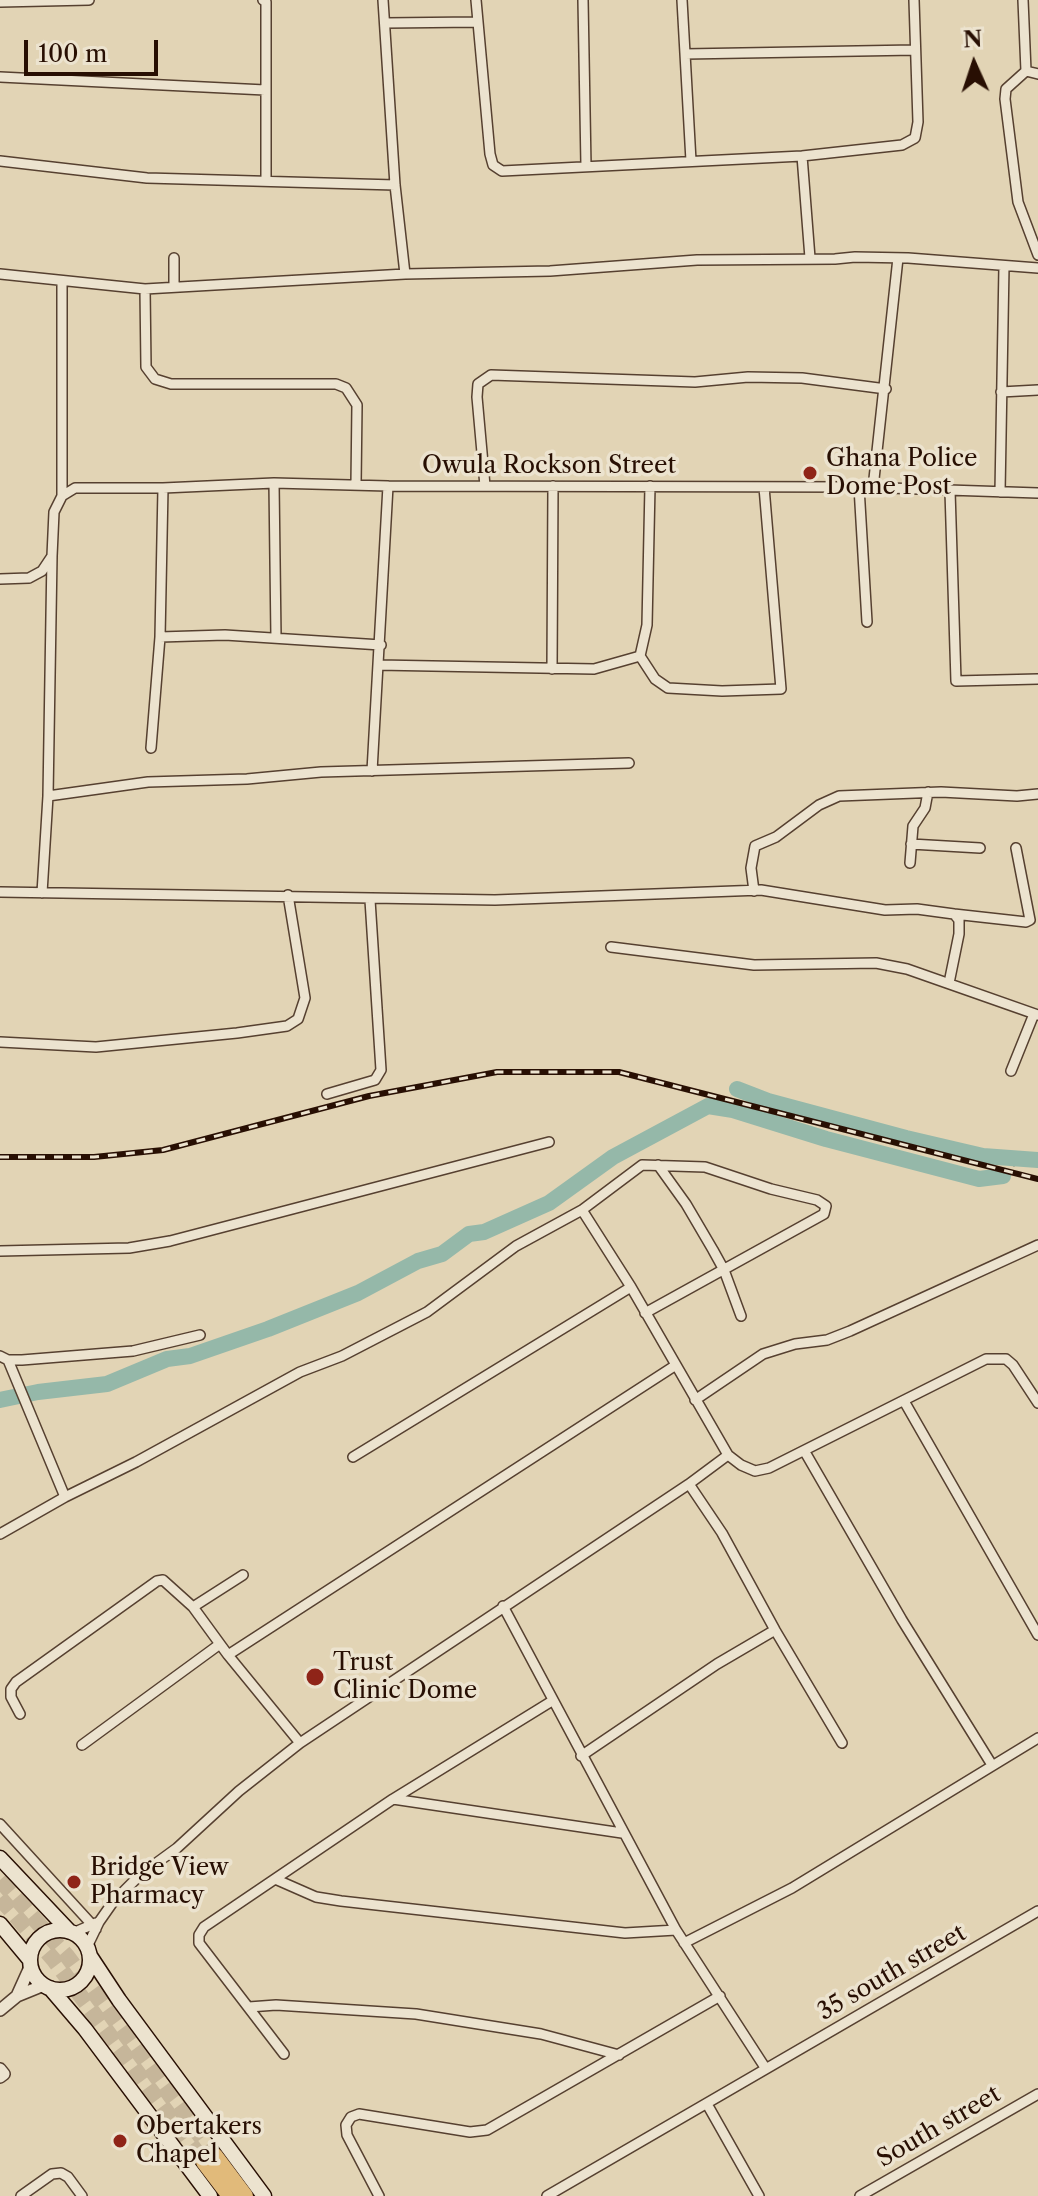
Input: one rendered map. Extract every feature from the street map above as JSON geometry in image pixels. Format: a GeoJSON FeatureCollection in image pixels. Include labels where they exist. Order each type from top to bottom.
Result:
{"type":"FeatureCollection","features":[{"type":"Feature","properties":{"kind":"highway"},"geometry":{"type":"LineString","coordinates":[[230,2196],[209,2159],[245,2196]]}},
{"type":"Feature","properties":{"kind":"main road"},"geometry":{"type":"LineString","coordinates":[[0,1858],[88,1952],[119,2000],[264,2196]]}},
{"type":"Feature","properties":{"kind":"main road"},"geometry":{"type":"LineString","coordinates":[[0,1924],[30,1962],[33,1973],[85,2029],[210,2196]]}},
{"type":"Feature","properties":{"kind":"main road"},"geometry":{"type":"LineString","coordinates":[[30,1962],[34,1945],[42,1936],[53,1931],[72,1932]]}},
{"type":"Feature","properties":{"kind":"main road"},"geometry":{"type":"LineString","coordinates":[[47,1986],[65,1989],[82,1980],[88,1971],[88,1952]]}},
{"type":"Feature","properties":{"kind":"street"},"geometry":{"type":"LineString","coordinates":[[0,2],[89,0]]}},
{"type":"Feature","properties":{"kind":"street"},"geometry":{"type":"LineString","coordinates":[[263,0],[266,2],[266,179]]}},
{"type":"Feature","properties":{"kind":"street"},"geometry":{"type":"LineString","coordinates":[[383,0],[395,185],[405,274]]}},
{"type":"Feature","properties":{"kind":"street"},"geometry":{"type":"LineString","coordinates":[[476,0],[493,165],[502,171],[802,156],[902,145],[915,138],[918,122],[914,0]]}},
{"type":"Feature","properties":{"kind":"street"},"geometry":{"type":"LineString","coordinates":[[583,0],[586,166]]}},
{"type":"Feature","properties":{"kind":"street"},"geometry":{"type":"LineString","coordinates":[[682,0],[691,161]]}},
{"type":"Feature","properties":{"kind":"street"},"geometry":{"type":"LineString","coordinates":[[1023,0],[1026,71]]}},
{"type":"Feature","properties":{"kind":"street"},"geometry":{"type":"LineString","coordinates":[[386,23],[476,22]]}},
{"type":"Feature","properties":{"kind":"street"},"geometry":{"type":"LineString","coordinates":[[685,54],[915,50]]}},
{"type":"Feature","properties":{"kind":"street"},"geometry":{"type":"LineString","coordinates":[[1026,71],[1038,74]]}},
{"type":"Feature","properties":{"kind":"street"},"geometry":{"type":"LineString","coordinates":[[1026,71],[1006,89],[1005,99],[1018,202],[1038,255]]}},
{"type":"Feature","properties":{"kind":"street"},"geometry":{"type":"LineString","coordinates":[[0,77],[265,90]]}},
{"type":"Feature","properties":{"kind":"street"},"geometry":{"type":"LineString","coordinates":[[802,156],[810,258]]}},
{"type":"Feature","properties":{"kind":"street"},"geometry":{"type":"LineString","coordinates":[[0,161],[147,178],[395,185]]}},
{"type":"Feature","properties":{"kind":"street"},"geometry":{"type":"LineString","coordinates":[[174,258],[174,287]]}},
{"type":"Feature","properties":{"kind":"street"},"geometry":{"type":"LineString","coordinates":[[873,488],[898,258]]}},
{"type":"Feature","properties":{"kind":"street"},"geometry":{"type":"LineString","coordinates":[[0,274],[145,289],[405,274],[550,271],[697,260],[898,258],[1038,268]]}},
{"type":"Feature","properties":{"kind":"street"},"geometry":{"type":"LineString","coordinates":[[1000,492],[1004,266]]}},
{"type":"Feature","properties":{"kind":"street"},"geometry":{"type":"LineString","coordinates":[[42,893],[48,796],[54,512],[62,496],[62,282]]}},
{"type":"Feature","properties":{"kind":"street"},"geometry":{"type":"LineString","coordinates":[[145,289],[146,367],[155,379],[171,384],[336,384],[346,388],[357,405],[356,484]]}},
{"type":"Feature","properties":{"kind":"street"},"geometry":{"type":"LineString","coordinates":[[485,486],[477,397],[478,384],[491,375],[695,382],[748,377],[802,378],[886,389]]}},
{"type":"Feature","properties":{"kind":"street"},"geometry":{"type":"LineString","coordinates":[[1001,392],[1038,390]]}},
{"type":"Feature","properties":{"kind":"street"},"geometry":{"type":"LineString","coordinates":[[274,483],[276,638]]}},
{"type":"Feature","properties":{"kind":"street","name":"Owula Rockson Street"},"geometry":{"type":"LineString","coordinates":[[62,496],[75,488],[274,483],[859,487],[1038,493]]}},
{"type":"Feature","properties":{"kind":"street"},"geometry":{"type":"LineString","coordinates":[[372,771],[388,486]]}},
{"type":"Feature","properties":{"kind":"street"},"geometry":{"type":"LineString","coordinates":[[552,669],[553,486]]}},
{"type":"Feature","properties":{"kind":"street"},"geometry":{"type":"LineString","coordinates":[[650,486],[647,625],[640,656],[655,679],[668,688],[722,691],[781,689],[764,487]]}},
{"type":"Feature","properties":{"kind":"street"},"geometry":{"type":"LineString","coordinates":[[859,487],[867,622]]}},
{"type":"Feature","properties":{"kind":"street"},"geometry":{"type":"LineString","coordinates":[[151,748],[160,637],[163,488]]}},
{"type":"Feature","properties":{"kind":"street"},"geometry":{"type":"LineString","coordinates":[[950,491],[956,681],[1038,679]]}},
{"type":"Feature","properties":{"kind":"street"},"geometry":{"type":"LineString","coordinates":[[0,579],[29,578],[42,571],[52,556]]}},
{"type":"Feature","properties":{"kind":"street"},"geometry":{"type":"LineString","coordinates":[[160,637],[225,635],[381,645]]}},
{"type":"Feature","properties":{"kind":"street"},"geometry":{"type":"LineString","coordinates":[[378,665],[594,669],[640,656]]}},
{"type":"Feature","properties":{"kind":"street"},"geometry":{"type":"LineString","coordinates":[[48,796],[148,782],[629,763]]}},
{"type":"Feature","properties":{"kind":"street"},"geometry":{"type":"LineString","coordinates":[[910,863],[913,826],[925,808],[928,792]]}},
{"type":"Feature","properties":{"kind":"street"},"geometry":{"type":"LineString","coordinates":[[754,891],[751,868],[755,846],[776,837],[819,805],[839,796],[928,792],[1038,794]]}},
{"type":"Feature","properties":{"kind":"street"},"geometry":{"type":"LineString","coordinates":[[911,844],[980,848]]}},
{"type":"Feature","properties":{"kind":"street"},"geometry":{"type":"LineString","coordinates":[[0,892],[495,900],[754,891],[885,910],[917,909],[1026,922],[1030,920],[1016,848]]}},
{"type":"Feature","properties":{"kind":"street"},"geometry":{"type":"LineString","coordinates":[[0,1042],[96,1047],[287,1026],[298,1019],[305,998],[288,895]]}},
{"type":"Feature","properties":{"kind":"street"},"geometry":{"type":"LineString","coordinates":[[327,1094],[375,1080],[381,1070],[370,900]]}},
{"type":"Feature","properties":{"kind":"street"},"geometry":{"type":"LineString","coordinates":[[949,983],[959,934],[959,920],[954,914]]}},
{"type":"Feature","properties":{"kind":"street"},"geometry":{"type":"LineString","coordinates":[[611,947],[754,965],[876,963],[907,969],[1036,1014],[1011,1071]]}},
{"type":"Feature","properties":{"kind":"street"},"geometry":{"type":"LineString","coordinates":[[0,1251],[129,1248],[170,1241],[549,1142]]}},
{"type":"Feature","properties":{"kind":"street"},"geometry":{"type":"LineString","coordinates":[[0,1534],[300,1372],[342,1356],[427,1312],[516,1246],[582,1210],[642,1165],[705,1167],[771,1189],[817,1200],[826,1206],[824,1214],[645,1313]]}},
{"type":"Feature","properties":{"kind":"street"},"geometry":{"type":"LineString","coordinates":[[658,1165],[686,1204],[724,1270],[741,1316]]}},
{"type":"Feature","properties":{"kind":"street"},"geometry":{"type":"LineString","coordinates":[[582,1210],[631,1287],[728,1455],[755,1471],[805,1452],[986,1359],[1006,1359],[1038,1403]]}},
{"type":"Feature","properties":{"kind":"street"},"geometry":{"type":"LineString","coordinates":[[695,1400],[763,1354],[795,1344],[827,1340],[850,1331],[1038,1245]]}},
{"type":"Feature","properties":{"kind":"street"},"geometry":{"type":"LineString","coordinates":[[353,1457],[631,1287]]}},
{"type":"Feature","properties":{"kind":"street"},"geometry":{"type":"LineString","coordinates":[[65,1497],[4,1358],[133,1351],[200,1335]]}},
{"type":"Feature","properties":{"kind":"street"},"geometry":{"type":"LineString","coordinates":[[228,1655],[676,1365]]}},
{"type":"Feature","properties":{"kind":"street"},"geometry":{"type":"LineString","coordinates":[[904,1401],[1038,1635]]}},
{"type":"Feature","properties":{"kind":"street"},"geometry":{"type":"LineString","coordinates":[[805,1452],[918,1646],[992,1765]]}},
{"type":"Feature","properties":{"kind":"street"},"geometry":{"type":"LineString","coordinates":[[88,1952],[96,1925],[113,1902],[140,1875],[177,1848],[239,1791],[300,1743],[728,1455]]}},
{"type":"Feature","properties":{"kind":"street"},"geometry":{"type":"LineString","coordinates":[[689,1484],[722,1533],[842,1743]]}},
{"type":"Feature","properties":{"kind":"street"},"geometry":{"type":"LineString","coordinates":[[193,1607],[243,1575]]}},
{"type":"Feature","properties":{"kind":"street"},"geometry":{"type":"LineString","coordinates":[[20,1714],[11,1697],[11,1689],[16,1682],[157,1581],[168,1583],[193,1607],[300,1743]]}},
{"type":"Feature","properties":{"kind":"street"},"geometry":{"type":"LineString","coordinates":[[503,1606],[676,1930],[766,2069]]}},
{"type":"Feature","properties":{"kind":"street"},"geometry":{"type":"LineString","coordinates":[[581,1756],[717,1664],[775,1630]]}},
{"type":"Feature","properties":{"kind":"street"},"geometry":{"type":"LineString","coordinates":[[82,1745],[220,1644]]}},
{"type":"Feature","properties":{"kind":"street"},"geometry":{"type":"LineString","coordinates":[[284,2054],[199,1943],[204,1927],[479,1743],[552,1701]]}},
{"type":"Feature","properties":{"kind":"street"},"geometry":{"type":"LineString","coordinates":[[684,1943],[792,1888],[1038,1738]]}},
{"type":"Feature","properties":{"kind":"street"},"geometry":{"type":"LineString","coordinates":[[393,1799],[622,1833]]}},
{"type":"Feature","properties":{"kind":"street"},"geometry":{"type":"LineString","coordinates":[[0,1824],[96,1925]]}},
{"type":"Feature","properties":{"kind":"street"},"geometry":{"type":"LineString","coordinates":[[275,1879],[316,1897],[341,1901],[625,1933],[676,1930]]}},
{"type":"Feature","properties":{"kind":"street","name":"35 south street"},"geometry":{"type":"LineString","coordinates":[[547,2196],[1038,1911]]}},
{"type":"Feature","properties":{"kind":"street"},"geometry":{"type":"LineString","coordinates":[[72,1932],[96,1925]]}},
{"type":"Feature","properties":{"kind":"street"},"geometry":{"type":"LineString","coordinates":[[17,1996],[30,1962]]}},
{"type":"Feature","properties":{"kind":"street"},"geometry":{"type":"LineString","coordinates":[[0,2010],[17,1996],[47,1986]]}},
{"type":"Feature","properties":{"kind":"street"},"geometry":{"type":"LineString","coordinates":[[379,2196],[347,2135],[346,2125],[351,2117],[359,2114],[470,2132],[487,2130],[720,1996]]}},
{"type":"Feature","properties":{"kind":"street"},"geometry":{"type":"LineString","coordinates":[[249,2007],[276,2005],[416,2014],[541,2034],[619,2055]]}},
{"type":"Feature","properties":{"kind":"street","name":"South street"},"geometry":{"type":"LineString","coordinates":[[860,2196],[1038,2094]]}},
{"type":"Feature","properties":{"kind":"street"},"geometry":{"type":"LineString","coordinates":[[707,2104],[759,2196]]}},
{"type":"Feature","properties":{"kind":"street"},"geometry":{"type":"LineString","coordinates":[[21,2196],[52,2174],[61,2173],[68,2177],[82,2196]]}},
{"type":"Feature","properties":{"kind":"waterway"},"geometry":{"type":"LineString","coordinates":[[737,1089],[768,1101],[906,1138],[983,1156],[1038,1160]]}},
{"type":"Feature","properties":{"kind":"waterway"},"geometry":{"type":"LineString","coordinates":[[0,1400],[107,1384],[167,1359],[190,1356],[268,1329],[358,1293],[418,1261],[442,1254],[469,1234],[484,1232],[549,1203],[613,1157],[708,1106],[733,1110],[826,1139],[979,1179],[1003,1176]]}},
{"type":"Feature","properties":{"kind":"waterway"},"geometry":{"type":"LineString","coordinates":[[1012,1158],[1014,1165]]}},
{"type":"Feature","properties":{"kind":"tunnel"},"geometry":{"type":"LineString","coordinates":[[0,1880],[67,1956],[215,2156]]}},
{"type":"Feature","properties":{"kind":"tunnel"},"geometry":{"type":"LineString","coordinates":[[0,1898],[54,1960],[204,2162]]}},
{"type":"Feature","properties":{"kind":"railway"},"geometry":{"type":"LineString","coordinates":[[0,1157],[94,1157],[163,1150],[369,1096],[497,1072],[619,1072],[1038,1179]]}},
{"type":"Feature","properties":{"kind":"place","name":"Ghana Police Dome Post"},"geometry":{"type":"Point","coordinates":[810,473]}},
{"type":"Feature","properties":{"kind":"place","name":"Trust Clinic Dome"},"geometry":{"type":"Point","coordinates":[315,1677]}},
{"type":"Feature","properties":{"kind":"place","name":"Bridge View Pharmacy"},"geometry":{"type":"Point","coordinates":[74,1882]}},
{"type":"Feature","properties":{"kind":"place","name":"Obertakers Chapel"},"geometry":{"type":"Point","coordinates":[120,2141]}}]}
